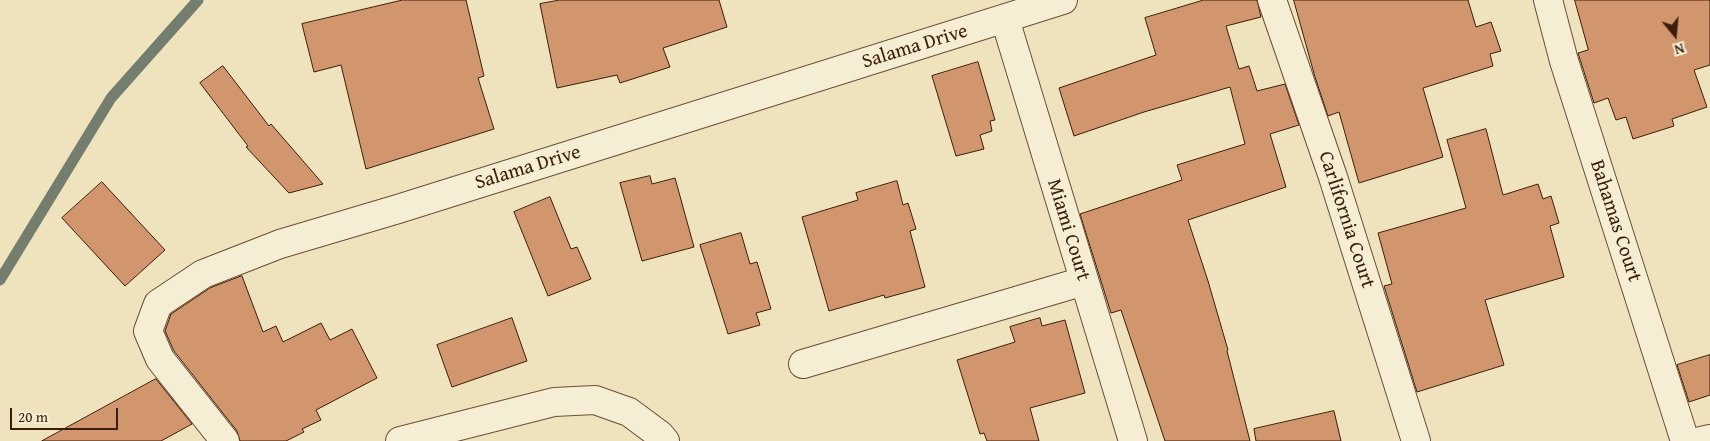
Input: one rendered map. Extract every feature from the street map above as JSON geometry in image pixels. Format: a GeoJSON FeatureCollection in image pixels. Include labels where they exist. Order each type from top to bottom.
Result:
{"type":"FeatureCollection","features":[{"type":"Feature","properties":{"kind":"street","name":"Salama Drive"},"geometry":{"type":"LineString","coordinates":[[225,441],[160,359],[148,331],[158,304],[202,274],[280,244],[1063,0]]}},
{"type":"Feature","properties":{"kind":"street","name":"Carlifornia Court"},"geometry":{"type":"LineString","coordinates":[[1272,0],[1333,177],[1416,441]]}},
{"type":"Feature","properties":{"kind":"street","name":"Bahamas Court"},"geometry":{"type":"LineString","coordinates":[[1548,0],[1564,60],[1686,441]]}},
{"type":"Feature","properties":{"kind":"street","name":"Miami Court"},"geometry":{"type":"LineString","coordinates":[[1005,19],[1133,441]]}},
{"type":"Feature","properties":{"kind":"street"},"geometry":{"type":"LineString","coordinates":[[803,364],[1084,281]]}},
{"type":"Feature","properties":{"kind":"street"},"geometry":{"type":"LineString","coordinates":[[400,441],[554,402],[595,400],[629,412],[660,435],[665,441]]}},
{"type":"Feature","properties":{"kind":"street"},"geometry":{"type":"LineString","coordinates":[[1701,441],[1710,439]]}},
{"type":"Feature","properties":{"kind":"building"},"geometry":{"type":"Polygon","coordinates":[[[403,0],[466,0],[484,76],[478,78],[494,129],[366,169],[341,65],[314,72],[302,24],[403,0]]]}},
{"type":"Feature","properties":{"kind":"building"},"geometry":{"type":"Polygon","coordinates":[[[560,0],[719,0],[727,27],[663,48],[670,67],[620,83],[617,75],[557,88],[540,4],[560,0]]]}},
{"type":"Feature","properties":{"kind":"building"},"geometry":{"type":"Polygon","coordinates":[[[1204,0],[1257,0],[1261,17],[1226,26],[1239,69],[1249,66],[1257,91],[1285,84],[1299,125],[1270,134],[1286,187],[1188,220],[1228,350],[1250,441],[1165,441],[1121,310],[1111,313],[1080,214],[1182,180],[1177,165],[1245,144],[1230,87],[1144,112],[1074,136],[1059,88],[1156,55],[1145,18],[1204,0]]]}},
{"type":"Feature","properties":{"kind":"building"},"geometry":{"type":"Polygon","coordinates":[[[1294,0],[1468,0],[1476,27],[1491,22],[1501,51],[1490,54],[1493,66],[1423,88],[1443,157],[1359,183],[1339,112],[1328,116],[1315,77],[1294,0]]]}},
{"type":"Feature","properties":{"kind":"building"},"geometry":{"type":"Polygon","coordinates":[[[1575,0],[1710,0],[1710,65],[1694,70],[1707,107],[1672,119],[1674,126],[1633,139],[1626,117],[1616,120],[1608,98],[1594,103],[1578,53],[1588,50],[1575,0]]]}},
{"type":"Feature","properties":{"kind":"building"},"geometry":{"type":"Polygon","coordinates":[[[978,62],[995,120],[990,121],[992,131],[980,135],[984,149],[956,156],[932,76],[978,62]]]}},
{"type":"Feature","properties":{"kind":"building"},"geometry":{"type":"Polygon","coordinates":[[[223,66],[269,126],[271,124],[323,184],[289,193],[246,147],[248,146],[200,83],[223,66]]]}},
{"type":"Feature","properties":{"kind":"building"},"geometry":{"type":"Polygon","coordinates":[[[1486,129],[1503,195],[1538,184],[1543,199],[1551,196],[1559,223],[1550,226],[1564,277],[1485,300],[1504,365],[1417,392],[1384,286],[1392,284],[1378,233],[1466,208],[1447,140],[1486,129]]]}},
{"type":"Feature","properties":{"kind":"building"},"geometry":{"type":"Polygon","coordinates":[[[650,176],[652,184],[675,178],[694,247],[642,261],[620,183],[650,176]]]}},
{"type":"Feature","properties":{"kind":"building"},"geometry":{"type":"Polygon","coordinates":[[[897,181],[903,205],[908,203],[916,229],[910,231],[925,287],[885,298],[884,295],[829,311],[802,217],[858,200],[856,193],[897,181]]]}},
{"type":"Feature","properties":{"kind":"building"},"geometry":{"type":"Polygon","coordinates":[[[102,182],[165,250],[125,286],[62,218],[102,182]]]}},
{"type":"Feature","properties":{"kind":"building"},"geometry":{"type":"Polygon","coordinates":[[[550,197],[571,249],[577,247],[591,279],[548,296],[514,212],[550,197]]]}},
{"type":"Feature","properties":{"kind":"building"},"geometry":{"type":"Polygon","coordinates":[[[741,233],[750,264],[757,262],[771,309],[756,313],[760,325],[728,334],[700,245],[741,233]]]}},
{"type":"Feature","properties":{"kind":"building"},"geometry":{"type":"Polygon","coordinates":[[[242,276],[263,332],[276,326],[283,342],[321,323],[330,340],[352,329],[377,378],[316,410],[321,420],[302,429],[304,432],[286,441],[240,441],[237,431],[174,351],[165,331],[171,314],[210,288],[242,276]]]}},
{"type":"Feature","properties":{"kind":"building"},"geometry":{"type":"Polygon","coordinates":[[[512,318],[527,361],[452,387],[437,345],[512,318]]]}},
{"type":"Feature","properties":{"kind":"building"},"geometry":{"type":"Polygon","coordinates":[[[1040,318],[1042,326],[1065,320],[1085,393],[1030,408],[1039,441],[987,441],[984,433],[980,434],[957,360],[1015,342],[1010,327],[1040,318]]]}},
{"type":"Feature","properties":{"kind":"building"},"geometry":{"type":"Polygon","coordinates":[[[1710,355],[1710,395],[1689,402],[1677,365],[1710,355]]]}},
{"type":"Feature","properties":{"kind":"building"},"geometry":{"type":"Polygon","coordinates":[[[156,379],[192,424],[161,441],[42,441],[156,379]]]}},
{"type":"Feature","properties":{"kind":"building"},"geometry":{"type":"Polygon","coordinates":[[[1334,411],[1341,441],[1256,441],[1254,429],[1334,411]]]}},
{"type":"Feature","properties":{"kind":"waterway"},"geometry":{"type":"LineString","coordinates":[[0,280],[111,98],[198,0]]}}]}
